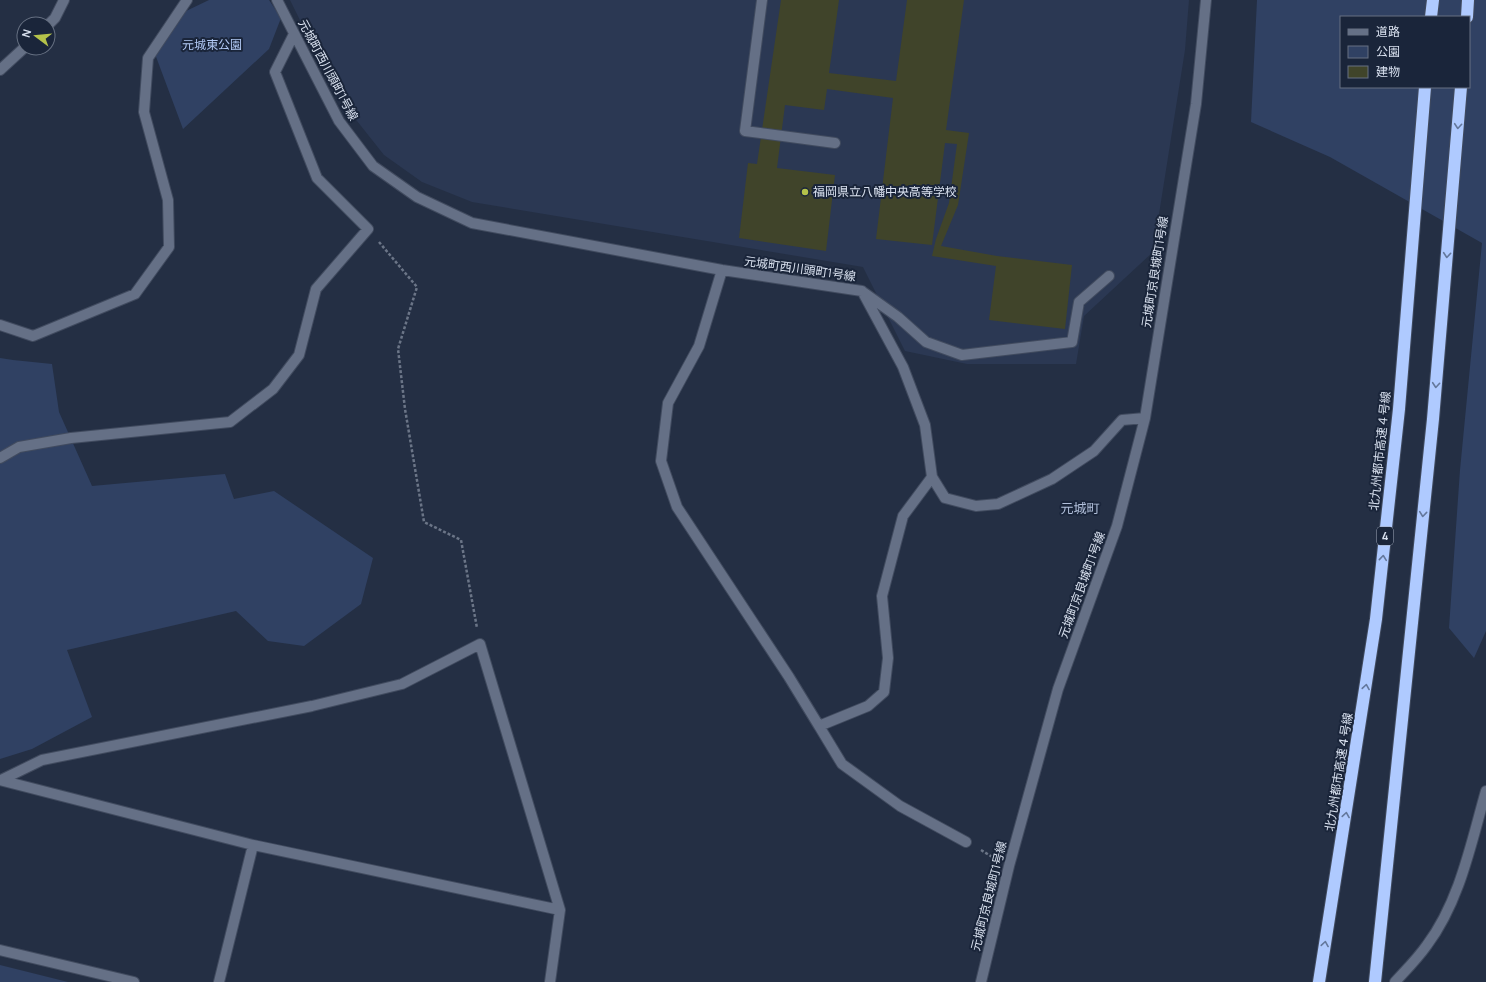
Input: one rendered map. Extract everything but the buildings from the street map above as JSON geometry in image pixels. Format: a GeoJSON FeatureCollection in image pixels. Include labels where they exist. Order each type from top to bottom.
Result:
{"type":"FeatureCollection","features":[{"type":"Feature","properties":{"kind":"highway"},"geometry":{"type":"LineString","coordinates":[[1431,16],[1433,0]]}},
{"type":"Feature","properties":{"kind":"highway"},"geometry":{"type":"LineString","coordinates":[[1467,16],[1468,0]]}},
{"type":"Feature","properties":{"kind":"highway","name":"北九州都市高速４号線"},"geometry":{"type":"LineString","coordinates":[[1319,982],[1376,619],[1399,409],[1426,88]]}},
{"type":"Feature","properties":{"kind":"highway"},"geometry":{"type":"LineString","coordinates":[[1375,982],[1433,419],[1461,88]]}},
{"type":"Feature","properties":{"kind":"street"},"geometry":{"type":"LineString","coordinates":[[56,16],[64,0]]}},
{"type":"Feature","properties":{"kind":"street"},"geometry":{"type":"LineString","coordinates":[[0,325],[33,336],[135,294],[169,247],[168,200],[144,112],[148,58],[187,0]]}},
{"type":"Feature","properties":{"kind":"street","name":"元城町西川頭町1号線"},"geometry":{"type":"LineString","coordinates":[[277,0],[339,122],[373,166],[417,197],[472,223],[722,270],[862,291],[903,367],[925,425],[932,477]]}},
{"type":"Feature","properties":{"kind":"street"},"geometry":{"type":"LineString","coordinates":[[762,0],[745,131],[835,143]]}},
{"type":"Feature","properties":{"kind":"street","name":"元城町京良城町1号線"},"geometry":{"type":"LineString","coordinates":[[981,982],[1009,866],[1058,689],[1117,526],[1145,418],[1196,104],[1206,0]]}},
{"type":"Feature","properties":{"kind":"street"},"geometry":{"type":"LineString","coordinates":[[0,458],[19,447],[71,438],[230,422],[273,389],[299,355],[316,289],[368,229],[318,178],[275,72],[294,34]]}},
{"type":"Feature","properties":{"kind":"street"},"geometry":{"type":"LineString","coordinates":[[0,70],[16,55]]}},
{"type":"Feature","properties":{"kind":"street"},"geometry":{"type":"LineString","coordinates":[[722,270],[699,346],[668,404],[661,461],[677,507],[789,677],[842,764],[900,806],[966,842]]}},
{"type":"Feature","properties":{"kind":"street"},"geometry":{"type":"LineString","coordinates":[[862,291],[898,317],[926,342],[962,356],[1072,342],[1079,302],[1108,276]]}},
{"type":"Feature","properties":{"kind":"street"},"geometry":{"type":"LineString","coordinates":[[819,726],[868,706],[884,692],[888,658],[882,596],[903,516],[932,477],[945,498],[976,506],[998,504],[1052,480],[1094,451],[1122,420],[1145,418]]}},
{"type":"Feature","properties":{"kind":"street"},"geometry":{"type":"LineString","coordinates":[[1,780],[42,760],[312,706],[402,684],[480,644],[560,910],[550,982]]}},
{"type":"Feature","properties":{"kind":"street"},"geometry":{"type":"LineString","coordinates":[[1,780],[253,845],[560,910]]}},
{"type":"Feature","properties":{"kind":"street"},"geometry":{"type":"LineString","coordinates":[[1395,982],[1428,945],[1452,902],[1471,846],[1486,791]]}},
{"type":"Feature","properties":{"kind":"street"},"geometry":{"type":"LineString","coordinates":[[219,982],[253,845]]}},
{"type":"Feature","properties":{"kind":"street"},"geometry":{"type":"LineString","coordinates":[[0,950],[134,982]]}},
{"type":"Feature","properties":{"kind":"path"},"geometry":{"type":"LineString","coordinates":[[368,229],[417,286],[398,350],[405,409],[424,522],[461,540],[480,644]]}},
{"type":"Feature","properties":{"kind":"path"},"geometry":{"type":"LineString","coordinates":[[966,842],[1009,866]]}},
{"type":"Feature","properties":{"kind":"shaded area","name":"福岡県立八幡中央高等学校"},"geometry":{"type":"Polygon","coordinates":[[[290,0],[1189,0],[1185,50],[1153,252],[1084,316],[1076,364],[967,364],[905,351],[863,267],[472,202],[422,182],[384,155],[338,97],[290,0]]]}},
{"type":"Feature","properties":{"kind":"green space","name":"元城東公園"},"geometry":{"type":"Polygon","coordinates":[[[209,0],[269,0],[281,18],[269,49],[183,129],[155,54],[184,12],[209,0]]]}},
{"type":"Feature","properties":{"kind":"green space"},"geometry":{"type":"Polygon","coordinates":[[[1257,0],[1486,0],[1486,631],[1474,658],[1449,628],[1460,470],[1482,243],[1330,157],[1251,122],[1257,0]]]}},
{"type":"Feature","properties":{"kind":"green space"},"geometry":{"type":"Polygon","coordinates":[[[0,358],[52,364],[59,412],[92,486],[225,474],[234,499],[274,491],[373,558],[361,604],[304,646],[268,641],[236,611],[67,650],[92,717],[32,749],[0,759],[0,358]]]}},
{"type":"Feature","properties":{"kind":"green space"},"geometry":{"type":"Polygon","coordinates":[[[0,965],[68,982],[0,982],[0,965]]]}},
{"type":"Feature","properties":{"kind":"place","name":"福岡県立八幡中央高等学校"},"geometry":{"type":"Point","coordinates":[805,192]}},
{"type":"Feature","properties":{"kind":"district","name":"元城町"},"geometry":{"type":"Point","coordinates":[1080,508]}}]}
